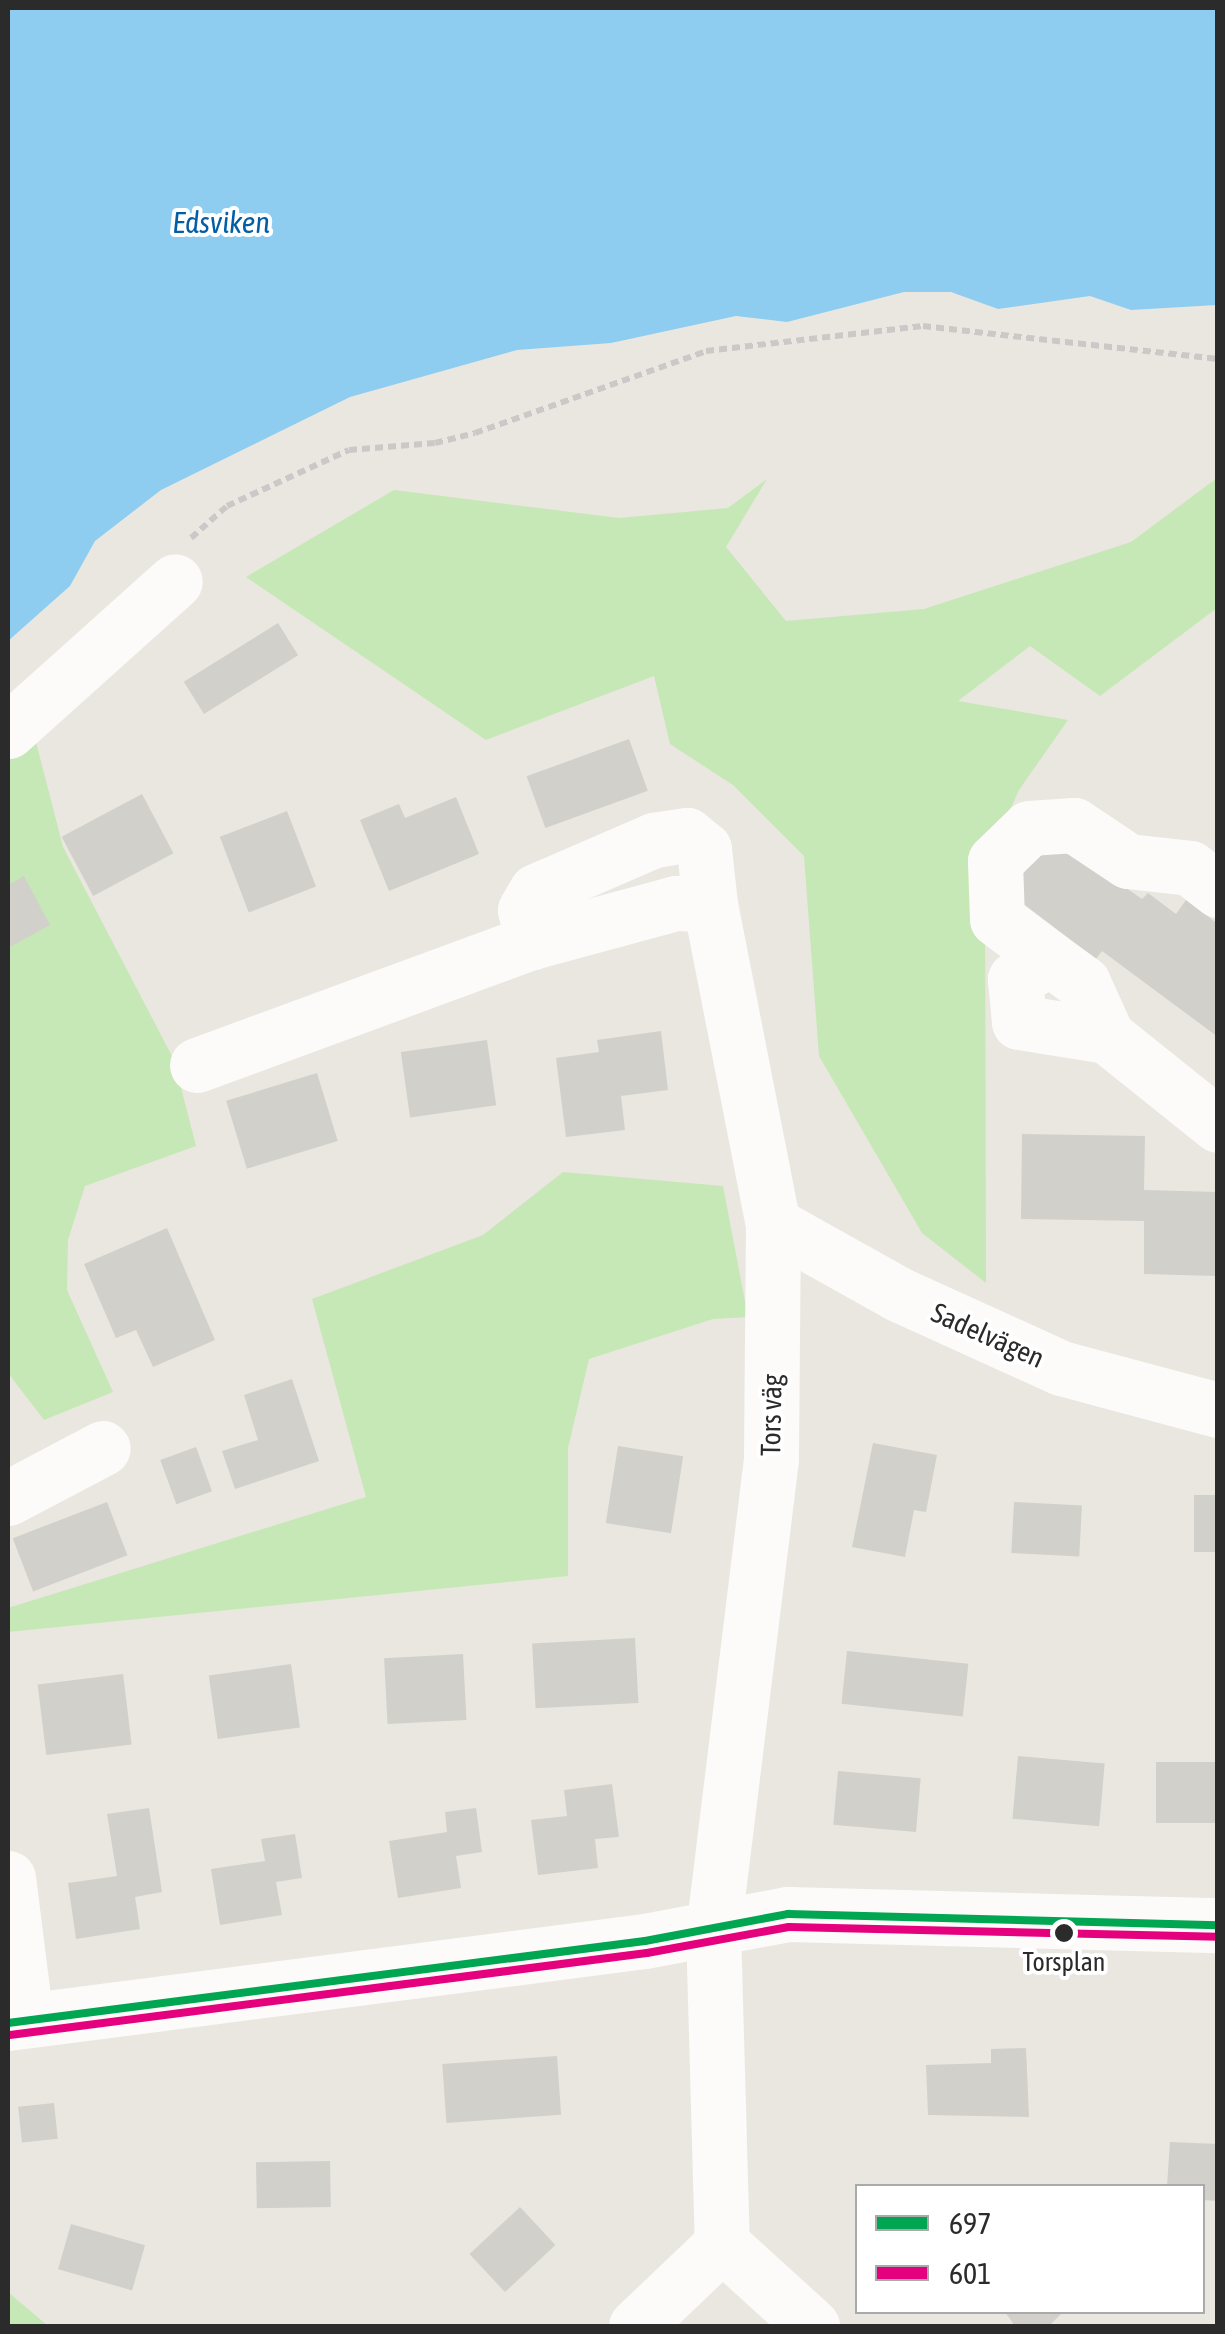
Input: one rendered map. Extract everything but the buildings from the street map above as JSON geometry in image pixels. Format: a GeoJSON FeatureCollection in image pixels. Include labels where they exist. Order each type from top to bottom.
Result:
{"type":"FeatureCollection","features":[{"type":"Feature","properties":{"kind":"street"},"geometry":{"type":"LineString","coordinates":[[8,731],[174,581]]}},
{"type":"Feature","properties":{"kind":"street"},"geometry":{"type":"LineString","coordinates":[[1218,890],[1190,868],[1128,862],[1074,825],[1029,828],[995,861],[997,919],[1083,983],[1108,1036],[1218,1125]]}},
{"type":"Feature","properties":{"kind":"street","name":"Tors väg"},"geometry":{"type":"LineString","coordinates":[[197,1065],[532,942],[676,903],[710,904],[773,1224],[771,1459],[712,1928]]}},
{"type":"Feature","properties":{"kind":"street","name":"Sadelvägen"},"geometry":{"type":"LineString","coordinates":[[773,1224],[898,1294],[1061,1368],[1218,1410]]}},
{"type":"Feature","properties":{"kind":"street"},"geometry":{"type":"LineString","coordinates":[[8,1498],[103,1448]]}},
{"type":"Feature","properties":{"kind":"street"},"geometry":{"type":"LineString","coordinates":[[8,1878],[17,2021],[712,1928],[788,1914],[1218,1925]]}},
{"type":"Feature","properties":{"kind":"street"},"geometry":{"type":"LineString","coordinates":[[712,1928],[722,2244],[812,2326]]}},
{"type":"Feature","properties":{"kind":"street"},"geometry":{"type":"LineString","coordinates":[[636,2326],[722,2244]]}},
{"type":"Feature","properties":{"kind":"path"},"geometry":{"type":"LineString","coordinates":[[174,581],[192,533],[227,506],[349,450],[474,433],[706,351],[923,326],[1218,359]]}},
{"type":"Feature","properties":{"kind":"green space"},"geometry":{"type":"Polygon","coordinates":[[[1217,478],[1217,608],[1100,696],[1030,646],[958,701],[1068,720],[1019,790],[985,866],[986,1283],[922,1233],[819,1056],[804,856],[733,785],[670,744],[654,676],[486,740],[246,577],[394,490],[619,518],[728,508],[767,479],[726,547],[786,621],[924,609],[1131,542],[1217,478]]]}},
{"type":"Feature","properties":{"kind":"green space"},"geometry":{"type":"Polygon","coordinates":[[[36,742],[63,847],[174,1060],[196,1146],[85,1186],[68,1240],[67,1290],[113,1392],[44,1420],[8,1373],[8,751],[36,742]]]}},
{"type":"Feature","properties":{"kind":"green space"},"geometry":{"type":"Polygon","coordinates":[[[563,1172],[723,1186],[748,1317],[713,1319],[589,1359],[568,1448],[568,1576],[8,1632],[8,1608],[366,1497],[312,1299],[483,1235],[563,1172]]]}},
{"type":"Feature","properties":{"kind":"green space"},"geometry":{"type":"Polygon","coordinates":[[[8,2292],[47,2325],[48,2326],[8,2326],[8,2292]]]}},
{"type":"Feature","properties":{"kind":"water","name":"Edsviken"},"geometry":{"type":"Polygon","coordinates":[[[8,8],[1217,8],[1217,305],[1131,310],[1090,296],[998,309],[951,292],[904,292],[787,322],[736,316],[611,343],[517,350],[350,397],[161,490],[95,541],[70,586],[8,641],[8,8]]]}},
{"type":"Feature","properties":{"kind":"transit line","name":"697"},"geometry":{"type":"LineString","coordinates":[[8,2023],[645,1941],[788,1914],[1218,1925]]}},
{"type":"Feature","properties":{"kind":"transit line","name":"601"},"geometry":{"type":"LineString","coordinates":[[10,2035],[647,1953],[789,1927],[1218,1937]]}},
{"type":"Feature","properties":{"kind":"place","name":"Torsplan"},"geometry":{"type":"Point","coordinates":[1064,1933]}}]}
